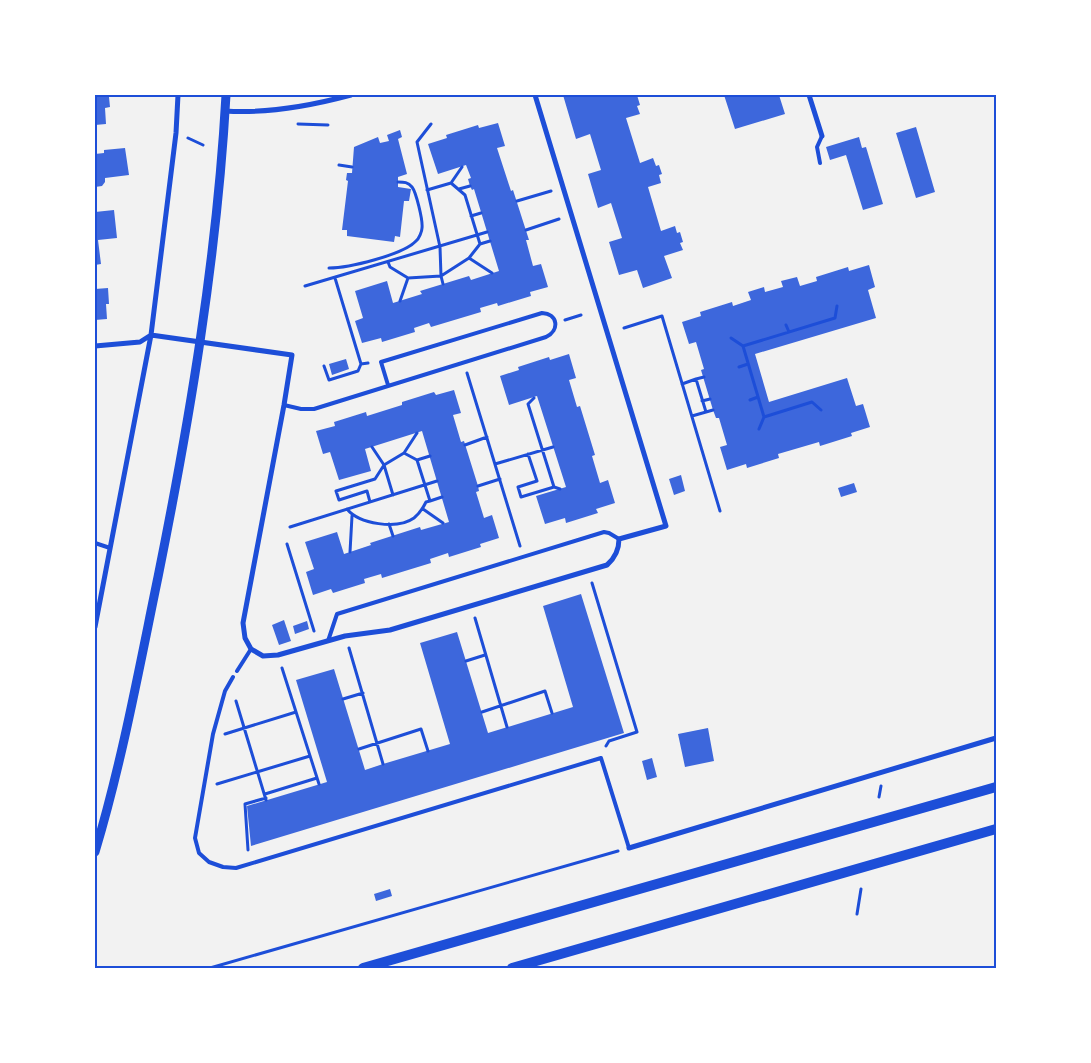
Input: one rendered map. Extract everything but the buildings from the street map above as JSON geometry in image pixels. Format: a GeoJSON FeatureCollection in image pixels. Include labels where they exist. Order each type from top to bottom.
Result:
{"type":"FeatureCollection","features":[{"type":"Feature","properties":{"kind":"main road"},"geometry":{"type":"LineString","coordinates":[[363,968],[996,787]]}},
{"type":"Feature","properties":{"kind":"main road"},"geometry":{"type":"LineString","coordinates":[[512,968],[996,829]]}},
{"type":"Feature","properties":{"kind":"street"},"geometry":{"type":"LineString","coordinates":[[95,627],[151,335],[176,133],[178,95]]}},
{"type":"Feature","properties":{"kind":"street"},"geometry":{"type":"LineString","coordinates":[[95,852],[123,746],[173,502],[200,342],[220,186],[226,95]]}},
{"type":"Feature","properties":{"kind":"street"},"geometry":{"type":"LineString","coordinates":[[225,111],[265,112],[322,103],[351,95]]}},
{"type":"Feature","properties":{"kind":"street"},"geometry":{"type":"LineString","coordinates":[[95,346],[140,342],[151,335],[292,355],[243,623],[245,638],[251,649],[263,656],[278,655],[345,636],[390,630],[608,565],[616,553],[619,539],[666,526],[535,95]]}},
{"type":"Feature","properties":{"kind":"street"},"geometry":{"type":"LineString","coordinates":[[809,95],[822,136]]}},
{"type":"Feature","properties":{"kind":"street"},"geometry":{"type":"LineString","coordinates":[[629,848],[996,738]]}},
{"type":"Feature","properties":{"kind":"lane"},"geometry":{"type":"LineString","coordinates":[[320,95],[322,103]]}},
{"type":"Feature","properties":{"kind":"lane"},"geometry":{"type":"LineString","coordinates":[[820,163],[817,146],[822,136]]}},
{"type":"Feature","properties":{"kind":"lane"},"geometry":{"type":"LineString","coordinates":[[284,405],[301,409],[314,409],[546,337],[554,331],[554,319],[549,314],[542,313],[381,362],[388,385]]}},
{"type":"Feature","properties":{"kind":"lane"},"geometry":{"type":"LineString","coordinates":[[328,640],[337,614],[604,532],[619,539]]}},
{"type":"Feature","properties":{"kind":"lane"},"geometry":{"type":"LineString","coordinates":[[95,543],[110,548]]}},
{"type":"Feature","properties":{"kind":"lane"},"geometry":{"type":"LineString","coordinates":[[237,671],[251,649]]}},
{"type":"Feature","properties":{"kind":"lane"},"geometry":{"type":"LineString","coordinates":[[233,677],[225,691],[213,734],[195,838],[199,853],[209,862],[223,867],[236,868],[601,758],[629,848]]}},
{"type":"Feature","properties":{"kind":"path"},"geometry":{"type":"LineString","coordinates":[[298,124],[328,125]]}},
{"type":"Feature","properties":{"kind":"path"},"geometry":{"type":"LineString","coordinates":[[431,124],[417,142],[440,247],[443,284]]}},
{"type":"Feature","properties":{"kind":"path"},"geometry":{"type":"LineString","coordinates":[[187,138],[203,145]]}},
{"type":"Feature","properties":{"kind":"path"},"geometry":{"type":"LineString","coordinates":[[339,165],[352,167]]}},
{"type":"Feature","properties":{"kind":"path"},"geometry":{"type":"LineString","coordinates":[[427,190],[451,183],[462,167]]}},
{"type":"Feature","properties":{"kind":"path"},"geometry":{"type":"LineString","coordinates":[[329,268],[340,268],[401,251],[417,241],[422,228],[416,194],[407,183],[398,182]]}},
{"type":"Feature","properties":{"kind":"path"},"geometry":{"type":"LineString","coordinates":[[451,183],[465,195],[480,244]]}},
{"type":"Feature","properties":{"kind":"path"},"geometry":{"type":"LineString","coordinates":[[458,189],[470,186]]}},
{"type":"Feature","properties":{"kind":"path"},"geometry":{"type":"LineString","coordinates":[[517,201],[551,191]]}},
{"type":"Feature","properties":{"kind":"path"},"geometry":{"type":"LineString","coordinates":[[471,216],[481,213]]}},
{"type":"Feature","properties":{"kind":"path"},"geometry":{"type":"LineString","coordinates":[[526,230],[559,219]]}},
{"type":"Feature","properties":{"kind":"path"},"geometry":{"type":"LineString","coordinates":[[305,286],[487,232]]}},
{"type":"Feature","properties":{"kind":"path"},"geometry":{"type":"LineString","coordinates":[[388,262],[390,267],[408,278],[441,276],[468,258],[480,244],[490,241]]}},
{"type":"Feature","properties":{"kind":"path"},"geometry":{"type":"LineString","coordinates":[[468,258],[492,273]]}},
{"type":"Feature","properties":{"kind":"path"},"geometry":{"type":"LineString","coordinates":[[324,366],[329,380],[358,371],[361,364],[335,278]]}},
{"type":"Feature","properties":{"kind":"path"},"geometry":{"type":"LineString","coordinates":[[400,301],[408,278]]}},
{"type":"Feature","properties":{"kind":"path"},"geometry":{"type":"LineString","coordinates":[[743,346],[835,318],[837,306]]}},
{"type":"Feature","properties":{"kind":"path"},"geometry":{"type":"LineString","coordinates":[[624,328],[662,316],[720,511]]}},
{"type":"Feature","properties":{"kind":"path"},"geometry":{"type":"LineString","coordinates":[[786,325],[788,332]]}},
{"type":"Feature","properties":{"kind":"path"},"geometry":{"type":"LineString","coordinates":[[731,338],[743,346],[764,416],[758,429]]}},
{"type":"Feature","properties":{"kind":"path"},"geometry":{"type":"LineString","coordinates":[[665,351],[671,349]]}},
{"type":"Feature","properties":{"kind":"path"},"geometry":{"type":"LineString","coordinates":[[361,364],[381,362]]}},
{"type":"Feature","properties":{"kind":"path"},"geometry":{"type":"LineString","coordinates":[[464,362],[524,556]]}},
{"type":"Feature","properties":{"kind":"path"},"geometry":{"type":"LineString","coordinates":[[739,367],[748,364]]}},
{"type":"Feature","properties":{"kind":"path"},"geometry":{"type":"LineString","coordinates":[[682,384],[704,377]]}},
{"type":"Feature","properties":{"kind":"path"},"geometry":{"type":"LineString","coordinates":[[696,380],[706,412]]}},
{"type":"Feature","properties":{"kind":"path"},"geometry":{"type":"LineString","coordinates":[[750,400],[758,397]]}},
{"type":"Feature","properties":{"kind":"path"},"geometry":{"type":"LineString","coordinates":[[534,398],[528,404],[554,487]]}},
{"type":"Feature","properties":{"kind":"path"},"geometry":{"type":"LineString","coordinates":[[702,401],[710,399]]}},
{"type":"Feature","properties":{"kind":"path"},"geometry":{"type":"LineString","coordinates":[[764,416],[812,402],[821,410]]}},
{"type":"Feature","properties":{"kind":"path"},"geometry":{"type":"LineString","coordinates":[[682,405],[687,403]]}},
{"type":"Feature","properties":{"kind":"path"},"geometry":{"type":"LineString","coordinates":[[692,416],[713,410]]}},
{"type":"Feature","properties":{"kind":"path"},"geometry":{"type":"LineString","coordinates":[[370,502],[367,491],[339,500],[336,491],[375,479],[384,465],[404,453],[417,433]]}},
{"type":"Feature","properties":{"kind":"path"},"geometry":{"type":"LineString","coordinates":[[465,445],[487,438]]}},
{"type":"Feature","properties":{"kind":"path"},"geometry":{"type":"LineString","coordinates":[[372,446],[384,465],[393,495]]}},
{"type":"Feature","properties":{"kind":"path"},"geometry":{"type":"LineString","coordinates":[[495,464],[553,447]]}},
{"type":"Feature","properties":{"kind":"path"},"geometry":{"type":"LineString","coordinates":[[404,453],[417,460],[430,501]]}},
{"type":"Feature","properties":{"kind":"path"},"geometry":{"type":"LineString","coordinates":[[528,454],[536,482],[518,486],[521,497],[554,487],[560,488]]}},
{"type":"Feature","properties":{"kind":"path"},"geometry":{"type":"LineString","coordinates":[[417,460],[430,456]]}},
{"type":"Feature","properties":{"kind":"path"},"geometry":{"type":"LineString","coordinates":[[698,459],[704,457]]}},
{"type":"Feature","properties":{"kind":"path"},"geometry":{"type":"LineString","coordinates":[[478,486],[500,479]]}},
{"type":"Feature","properties":{"kind":"path"},"geometry":{"type":"LineString","coordinates":[[290,527],[437,481]]}},
{"type":"Feature","properties":{"kind":"path"},"geometry":{"type":"LineString","coordinates":[[347,509],[352,516],[380,524],[399,524],[413,519],[423,509],[426,502],[442,498]]}},
{"type":"Feature","properties":{"kind":"path"},"geometry":{"type":"LineString","coordinates":[[423,509],[443,524]]}},
{"type":"Feature","properties":{"kind":"path"},"geometry":{"type":"LineString","coordinates":[[350,552],[352,516]]}},
{"type":"Feature","properties":{"kind":"path"},"geometry":{"type":"LineString","coordinates":[[389,524],[393,536]]}},
{"type":"Feature","properties":{"kind":"path"},"geometry":{"type":"LineString","coordinates":[[287,544],[318,644]]}},
{"type":"Feature","properties":{"kind":"path"},"geometry":{"type":"LineString","coordinates":[[587,571],[637,732],[609,742],[601,758]]}},
{"type":"Feature","properties":{"kind":"path"},"geometry":{"type":"LineString","coordinates":[[474,615],[507,727]]}},
{"type":"Feature","properties":{"kind":"path"},"geometry":{"type":"LineString","coordinates":[[345,636],[384,764]]}},
{"type":"Feature","properties":{"kind":"path"},"geometry":{"type":"LineString","coordinates":[[278,655],[319,784]]}},
{"type":"Feature","properties":{"kind":"path"},"geometry":{"type":"LineString","coordinates":[[466,661],[485,655]]}},
{"type":"Feature","properties":{"kind":"path"},"geometry":{"type":"LineString","coordinates":[[228,686],[234,695],[266,797]]}},
{"type":"Feature","properties":{"kind":"path"},"geometry":{"type":"LineString","coordinates":[[482,712],[545,691],[552,713]]}},
{"type":"Feature","properties":{"kind":"path"},"geometry":{"type":"LineString","coordinates":[[343,699],[363,693]]}},
{"type":"Feature","properties":{"kind":"path"},"geometry":{"type":"LineString","coordinates":[[224,734],[296,712]]}},
{"type":"Feature","properties":{"kind":"path"},"geometry":{"type":"LineString","coordinates":[[358,749],[421,729],[428,751]]}},
{"type":"Feature","properties":{"kind":"path"},"geometry":{"type":"LineString","coordinates":[[216,785],[310,756]]}},
{"type":"Feature","properties":{"kind":"path"},"geometry":{"type":"LineString","coordinates":[[248,850],[245,804],[317,778]]}},
{"type":"Feature","properties":{"kind":"path"},"geometry":{"type":"LineString","coordinates":[[210,968],[629,848]]}},
{"type":"Feature","properties":{"kind":"path"},"geometry":{"type":"LineString","coordinates":[[857,914],[861,889]]}}]}
